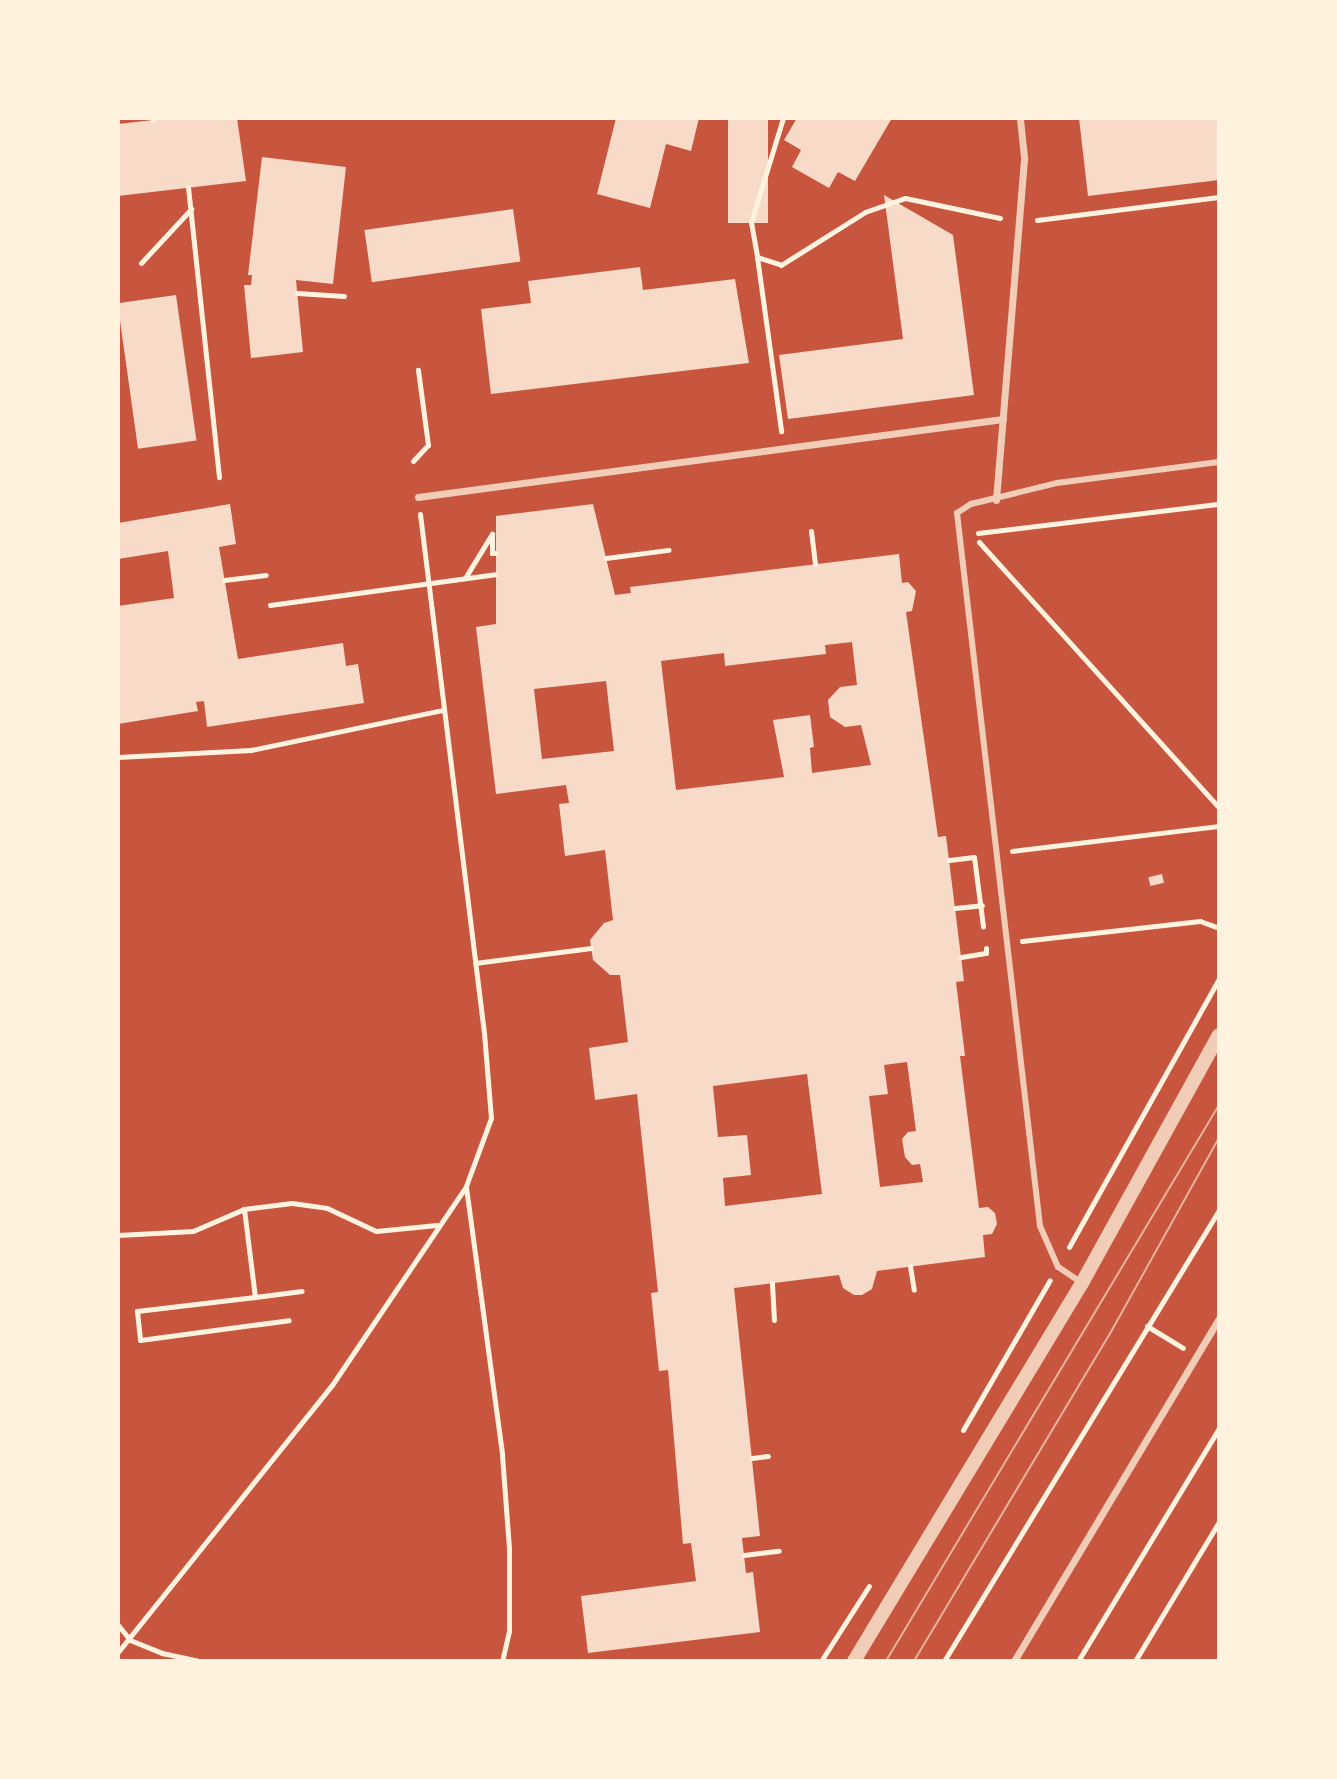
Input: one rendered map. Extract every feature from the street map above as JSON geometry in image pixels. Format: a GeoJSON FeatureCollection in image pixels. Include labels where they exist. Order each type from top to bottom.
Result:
{"type":"FeatureCollection","features":[{"type":"Feature","properties":{"kind":"street"},"geometry":{"type":"LineString","coordinates":[[996,500],[1024,157],[1020,118]]}},
{"type":"Feature","properties":{"kind":"street"},"geometry":{"type":"LineString","coordinates":[[418,497],[1003,419]]}},
{"type":"Feature","properties":{"kind":"street"},"geometry":{"type":"LineString","coordinates":[[854,1661],[1082,1283],[1219,1035]]}},
{"type":"Feature","properties":{"kind":"street"},"geometry":{"type":"LineString","coordinates":[[1014,1661],[1219,1319]]}},
{"type":"Feature","properties":{"kind":"lane"},"geometry":{"type":"LineString","coordinates":[[1082,1283],[1058,1267],[1040,1226],[957,513],[971,504],[1057,483],[1219,462]]}},
{"type":"Feature","properties":{"kind":"path"},"geometry":{"type":"LineString","coordinates":[[783,118],[751,222],[783,448]]}},
{"type":"Feature","properties":{"kind":"path"},"geometry":{"type":"LineString","coordinates":[[188,187],[219,477]]}},
{"type":"Feature","properties":{"kind":"path"},"geometry":{"type":"LineString","coordinates":[[757,257],[781,265],[865,212],[905,198],[1019,222],[1219,197]]}},
{"type":"Feature","properties":{"kind":"path"},"geometry":{"type":"LineString","coordinates":[[141,263],[191,209]]}},
{"type":"Feature","properties":{"kind":"path"},"geometry":{"type":"LineString","coordinates":[[297,293],[344,296]]}},
{"type":"Feature","properties":{"kind":"path"},"geometry":{"type":"LineString","coordinates":[[413,461],[428,445],[418,370]]}},
{"type":"Feature","properties":{"kind":"path"},"geometry":{"type":"LineString","coordinates":[[118,1652],[332,1385],[466,1186],[491,1118],[418,497]]}},
{"type":"Feature","properties":{"kind":"path"},"geometry":{"type":"LineString","coordinates":[[1219,504],[971,533],[1219,808]]}},
{"type":"Feature","properties":{"kind":"path"},"geometry":{"type":"LineString","coordinates":[[811,531],[815,564]]}},
{"type":"Feature","properties":{"kind":"path"},"geometry":{"type":"LineString","coordinates":[[465,578],[492,534],[492,553],[496,553]]}},
{"type":"Feature","properties":{"kind":"path"},"geometry":{"type":"LineString","coordinates":[[606,558],[668,550]]}},
{"type":"Feature","properties":{"kind":"path"},"geometry":{"type":"LineString","coordinates":[[270,605],[495,574]]}},
{"type":"Feature","properties":{"kind":"path"},"geometry":{"type":"LineString","coordinates":[[224,580],[266,575]]}},
{"type":"Feature","properties":{"kind":"path"},"geometry":{"type":"LineString","coordinates":[[118,757],[251,750],[442,710]]}},
{"type":"Feature","properties":{"kind":"path"},"geometry":{"type":"LineString","coordinates":[[995,853],[1219,826]]}},
{"type":"Feature","properties":{"kind":"path"},"geometry":{"type":"LineString","coordinates":[[949,860],[974,857],[983,929]]}},
{"type":"Feature","properties":{"kind":"path"},"geometry":{"type":"LineString","coordinates":[[955,908],[970,907]]}},
{"type":"Feature","properties":{"kind":"path"},"geometry":{"type":"LineString","coordinates":[[1005,943],[1200,921],[1219,928]]}},
{"type":"Feature","properties":{"kind":"path"},"geometry":{"type":"LineString","coordinates":[[961,957],[986,953],[985,941]]}},
{"type":"Feature","properties":{"kind":"path"},"geometry":{"type":"LineString","coordinates":[[475,963],[591,948]]}},
{"type":"Feature","properties":{"kind":"path"},"geometry":{"type":"LineString","coordinates":[[958,1438],[1058,1267],[1219,979]]}},
{"type":"Feature","properties":{"kind":"path"},"geometry":{"type":"LineString","coordinates":[[466,1186],[502,1455],[509,1549],[509,1631],[502,1661]]}},
{"type":"Feature","properties":{"kind":"path"},"geometry":{"type":"LineString","coordinates":[[118,1235],[193,1231],[244,1209],[292,1203],[327,1208],[376,1231],[438,1225]]}},
{"type":"Feature","properties":{"kind":"path"},"geometry":{"type":"LineString","coordinates":[[244,1209],[255,1297]]}},
{"type":"Feature","properties":{"kind":"path"},"geometry":{"type":"LineString","coordinates":[[944,1661],[1219,1210]]}},
{"type":"Feature","properties":{"kind":"path"},"geometry":{"type":"LineString","coordinates":[[910,1266],[914,1290]]}},
{"type":"Feature","properties":{"kind":"path"},"geometry":{"type":"LineString","coordinates":[[772,1283],[774,1320]]}},
{"type":"Feature","properties":{"kind":"path"},"geometry":{"type":"LineString","coordinates":[[289,1320],[140,1340],[137,1311],[302,1291]]}},
{"type":"Feature","properties":{"kind":"path"},"geometry":{"type":"LineString","coordinates":[[1147,1326],[1197,1356]]}},
{"type":"Feature","properties":{"kind":"path"},"geometry":{"type":"LineString","coordinates":[[1078,1661],[1219,1428]]}},
{"type":"Feature","properties":{"kind":"path"},"geometry":{"type":"LineString","coordinates":[[752,1458],[768,1456]]}},
{"type":"Feature","properties":{"kind":"path"},"geometry":{"type":"LineString","coordinates":[[1135,1661],[1219,1522]]}},
{"type":"Feature","properties":{"kind":"path"},"geometry":{"type":"LineString","coordinates":[[744,1555],[779,1551]]}},
{"type":"Feature","properties":{"kind":"path"},"geometry":{"type":"LineString","coordinates":[[821,1661],[871,1583]]}},
{"type":"Feature","properties":{"kind":"path"},"geometry":{"type":"LineString","coordinates":[[118,1625],[130,1640],[162,1653],[200,1661]]}},
{"type":"Feature","properties":{"kind":"building"},"geometry":{"type":"Polygon","coordinates":[[[171,118],[237,118],[246,181],[118,196],[118,124],[171,118]]]}},
{"type":"Feature","properties":{"kind":"building"},"geometry":{"type":"Polygon","coordinates":[[[616,118],[699,118],[691,151],[666,144],[650,208],[597,194],[616,118]]]}},
{"type":"Feature","properties":{"kind":"building"},"geometry":{"type":"Polygon","coordinates":[[[728,118],[768,118],[768,223],[728,223],[728,118]]]}},
{"type":"Feature","properties":{"kind":"building"},"geometry":{"type":"Polygon","coordinates":[[[797,118],[892,118],[855,181],[838,172],[829,188],[792,167],[801,150],[784,140],[797,118]]]}},
{"type":"Feature","properties":{"kind":"building"},"geometry":{"type":"Polygon","coordinates":[[[1079,118],[1219,118],[1219,180],[1088,196],[1079,118]]]}},
{"type":"Feature","properties":{"kind":"building"},"geometry":{"type":"Polygon","coordinates":[[[262,157],[346,167],[333,284],[296,280],[303,352],[251,358],[244,285],[251,285],[252,275],[248,275],[262,157]]]}},
{"type":"Feature","properties":{"kind":"building"},"geometry":{"type":"Polygon","coordinates":[[[884,195],[953,235],[974,395],[788,419],[779,355],[903,339],[884,195]]]}},
{"type":"Feature","properties":{"kind":"building"},"geometry":{"type":"Polygon","coordinates":[[[513,209],[520,261],[372,282],[364,230],[513,209]]]}},
{"type":"Feature","properties":{"kind":"building"},"geometry":{"type":"Polygon","coordinates":[[[640,267],[643,290],[735,279],[749,363],[491,394],[481,309],[531,303],[528,281],[640,267]]]}},
{"type":"Feature","properties":{"kind":"building"},"geometry":{"type":"Polygon","coordinates":[[[176,295],[196,441],[138,449],[118,303],[176,295]]]}},
{"type":"Feature","properties":{"kind":"building"},"geometry":{"type":"Polygon","coordinates":[[[230,504],[236,544],[219,547],[238,659],[343,643],[346,666],[358,664],[364,703],[207,727],[204,701],[196,702],[198,711],[118,724],[118,606],[174,598],[168,551],[118,559],[118,523],[230,504]]]}},
{"type":"Feature","properties":{"kind":"building"},"geometry":{"type":"Polygon","coordinates":[[[593,504],[615,595],[631,593],[630,587],[899,554],[902,583],[908,582],[916,591],[912,611],[906,612],[938,837],[946,836],[964,981],[956,982],[965,1056],[960,1056],[979,1208],[988,1207],[995,1213],[997,1224],[992,1234],[983,1235],[985,1257],[877,1271],[872,1289],[862,1295],[854,1295],[843,1288],[839,1275],[734,1288],[760,1536],[742,1538],[746,1573],[753,1572],[760,1632],[588,1653],[581,1596],[696,1581],[691,1543],[683,1544],[668,1370],[659,1371],[651,1293],[658,1292],[637,1094],[595,1100],[589,1048],[628,1042],[620,975],[610,975],[593,960],[590,940],[604,923],[613,920],[605,850],[565,856],[559,804],[569,803],[566,785],[496,794],[476,627],[496,624],[496,516],[593,504]],[[852,642],[825,645],[826,654],[725,666],[724,653],[661,661],[676,790],[784,777],[773,720],[810,715],[814,747],[810,748],[812,773],[871,765],[861,725],[845,727],[830,717],[828,700],[840,687],[857,685],[852,642]],[[606,681],[534,689],[542,759],[614,751],[606,681]],[[907,1062],[884,1065],[888,1094],[869,1096],[880,1187],[923,1182],[920,1164],[912,1165],[905,1157],[902,1139],[908,1132],[916,1131],[907,1062]],[[807,1074],[713,1086],[718,1137],[747,1135],[751,1175],[723,1178],[725,1206],[822,1194],[807,1074]]]}},
{"type":"Feature","properties":{"kind":"building"},"geometry":{"type":"Polygon","coordinates":[[[1162,874],[1164,883],[1150,886],[1148,877],[1162,874]]]}},
{"type":"Feature","properties":{"kind":"tram line"},"geometry":{"type":"LineString","coordinates":[[886,1661],[1219,1105]]}},
{"type":"Feature","properties":{"kind":"tram line"},"geometry":{"type":"LineString","coordinates":[[914,1661],[1112,1330],[1219,1138]]}}]}
